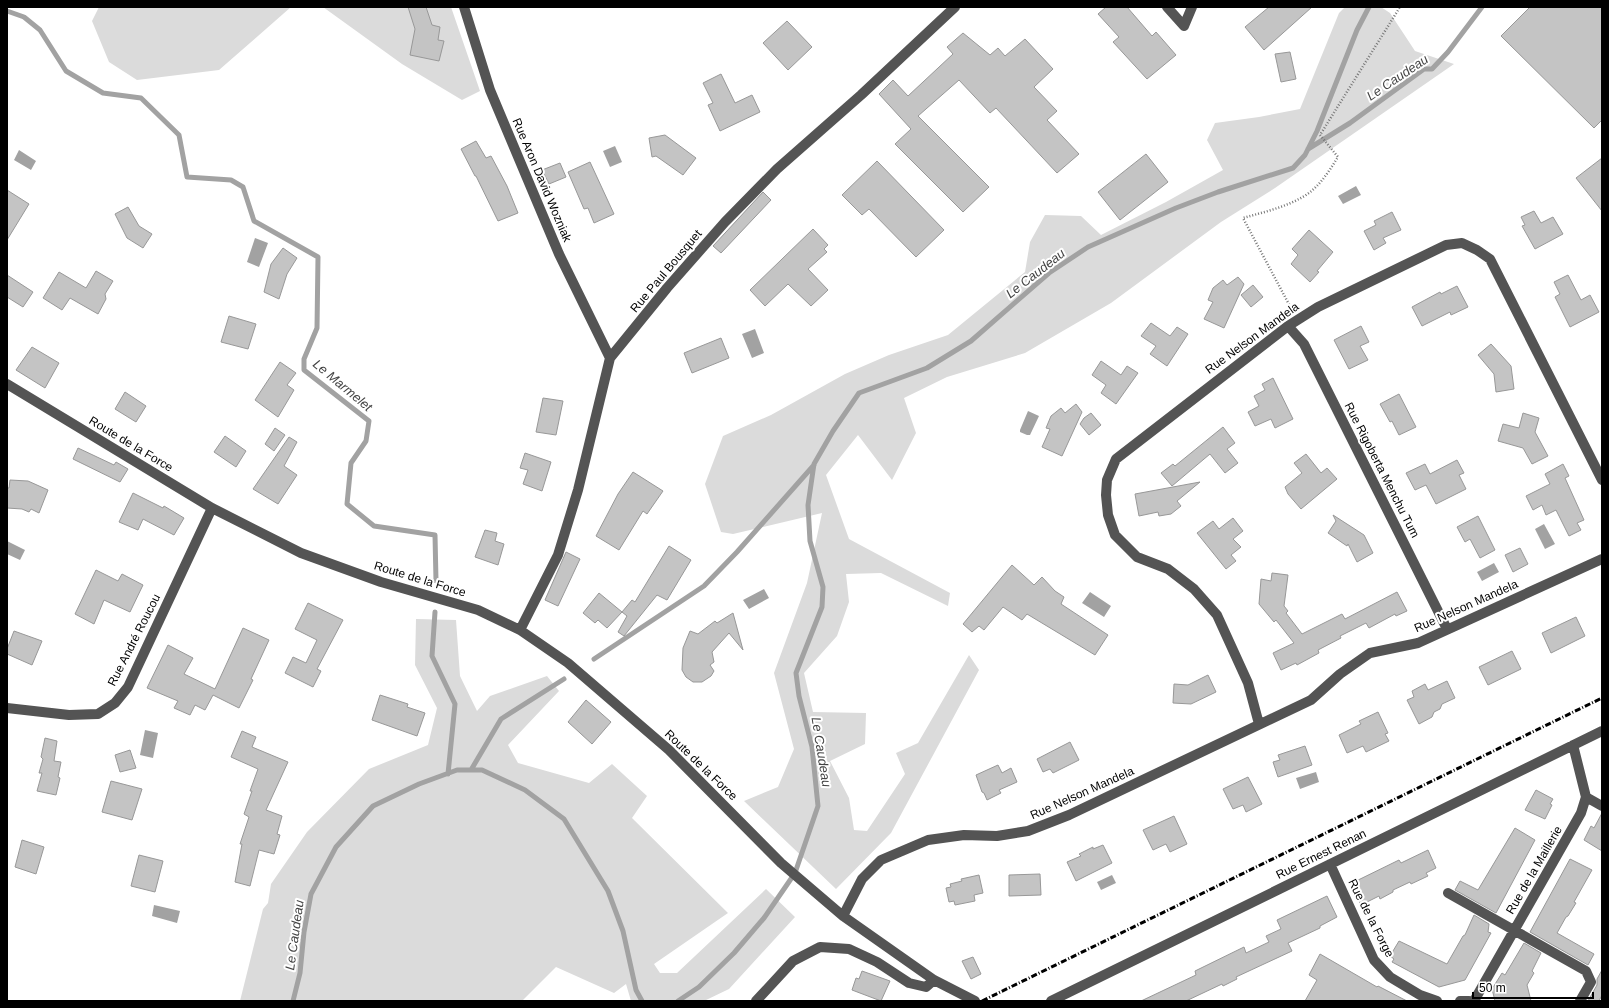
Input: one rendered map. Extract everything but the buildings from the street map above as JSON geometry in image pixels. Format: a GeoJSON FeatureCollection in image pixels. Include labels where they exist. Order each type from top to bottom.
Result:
{"type":"FeatureCollection","features":[{"type":"Feature","properties":{"kind":"street","name":"Rue Aron David Wozniak"},"geometry":{"type":"LineString","coordinates":[[464,7],[490,90],[559,254],[610,358]]}},
{"type":"Feature","properties":{"kind":"street","name":"Rue Paul Bousquet"},"geometry":{"type":"LineString","coordinates":[[520,630],[558,555],[578,490],[610,358],[667,288],[725,222],[777,169],[861,95],[955,7]]}},
{"type":"Feature","properties":{"kind":"street"},"geometry":{"type":"LineString","coordinates":[[1167,7],[1184,26],[1192,7]]}},
{"type":"Feature","properties":{"kind":"street","name":"Rue Nelson Mandela"},"geometry":{"type":"LineString","coordinates":[[1260,724],[1248,683],[1217,615],[1189,585],[1168,569],[1137,557],[1115,535],[1108,515],[1106,496],[1107,480],[1116,459],[1288,326],[1318,307],[1446,245],[1462,243],[1477,250],[1490,259],[1602,480]]}},
{"type":"Feature","properties":{"kind":"street","name":"Rue Rigoberta Menchu Tum"},"geometry":{"type":"LineString","coordinates":[[1288,326],[1304,344],[1447,629]]}},
{"type":"Feature","properties":{"kind":"street","name":"Route de la Force"},"geometry":{"type":"LineString","coordinates":[[7,384],[212,508],[301,553],[381,582],[478,610],[520,630],[568,663],[669,750],[781,863],[843,916],[934,980],[975,1001]]}},
{"type":"Feature","properties":{"kind":"street","name":"Rue André Roucou"},"geometry":{"type":"LineString","coordinates":[[7,708],[69,715],[98,714],[115,703],[128,687],[212,508]]}},
{"type":"Feature","properties":{"kind":"street","name":"Rue Nelson Mandela"},"geometry":{"type":"LineString","coordinates":[[843,916],[862,878],[882,860],[928,840],[964,835],[997,836],[1028,831],[1096,802],[1311,700],[1340,674],[1370,653],[1418,643],[1602,559]]}},
{"type":"Feature","properties":{"kind":"street","name":"Rue Ernest Renan"},"geometry":{"type":"LineString","coordinates":[[1051,1001],[1602,731]]}},
{"type":"Feature","properties":{"kind":"street"},"geometry":{"type":"LineString","coordinates":[[1573,745],[1586,797],[1602,806]]}},
{"type":"Feature","properties":{"kind":"street","name":"Rue de la Maillerie"},"geometry":{"type":"LineString","coordinates":[[1474,1001],[1581,813],[1586,797]]}},
{"type":"Feature","properties":{"kind":"street","name":"Rue de la Forge"},"geometry":{"type":"LineString","coordinates":[[1330,864],[1374,960],[1390,977],[1420,995],[1437,1001]]}},
{"type":"Feature","properties":{"kind":"street"},"geometry":{"type":"LineString","coordinates":[[1448,893],[1586,972],[1591,982],[1580,1001]]}},
{"type":"Feature","properties":{"kind":"street"},"geometry":{"type":"LineString","coordinates":[[756,1001],[793,961],[820,947],[849,949],[877,962],[909,983],[926,987],[934,980]]}},
{"type":"Feature","properties":{"kind":"street"},"geometry":{"type":"LineString","coordinates":[[1460,1001],[1469,1001]]}},
{"type":"Feature","properties":{"kind":"path"},"geometry":{"type":"LineString","coordinates":[[1297,320],[1243,218],[1289,203],[1306,195],[1323,179],[1338,157],[1320,136],[1400,7]]}},
{"type":"Feature","properties":{"kind":"shaded area"},"geometry":{"type":"Polygon","coordinates":[[[99,7],[291,7],[219,70],[137,80],[109,62],[92,21],[99,7]]]}},
{"type":"Feature","properties":{"kind":"shaded area"},"geometry":{"type":"Polygon","coordinates":[[[323,7],[451,7],[480,91],[462,100],[402,64],[323,7]]]}},
{"type":"Feature","properties":{"kind":"shaded area"},"geometry":{"type":"Polygon","coordinates":[[[1345,7],[1381,7],[1390,13],[1415,51],[1454,64],[1275,188],[1221,222],[1111,303],[1025,353],[947,377],[904,398],[916,433],[892,480],[858,435],[826,475],[849,539],[950,593],[948,606],[881,573],[846,574],[849,602],[837,636],[804,673],[813,712],[866,713],[865,744],[830,761],[849,798],[854,830],[867,831],[905,774],[896,753],[918,743],[969,655],[979,670],[891,833],[836,889],[744,801],[778,787],[794,749],[774,673],[807,583],[822,513],[733,534],[721,532],[705,484],[723,436],[771,415],[845,374],[889,355],[948,335],[1025,272],[1030,242],[1045,215],[1081,216],[1101,235],[1166,202],[1223,170],[1207,140],[1215,123],[1259,117],[1300,109],[1339,13],[1345,7]]]}},
{"type":"Feature","properties":{"kind":"shaded area"},"geometry":{"type":"Polygon","coordinates":[[[615,146],[622,162],[610,167],[603,151],[615,146]]]}},
{"type":"Feature","properties":{"kind":"shaded area"},"geometry":{"type":"Polygon","coordinates":[[[19,150],[36,161],[31,170],[14,160],[19,150]]]}},
{"type":"Feature","properties":{"kind":"shaded area"},"geometry":{"type":"Polygon","coordinates":[[[1356,186],[1361,195],[1343,204],[1338,196],[1356,186]]]}},
{"type":"Feature","properties":{"kind":"shaded area"},"geometry":{"type":"Polygon","coordinates":[[[255,238],[268,243],[259,267],[247,262],[255,238]]]}},
{"type":"Feature","properties":{"kind":"shaded area"},"geometry":{"type":"Polygon","coordinates":[[[755,329],[764,353],[752,358],[742,334],[755,329]]]}},
{"type":"Feature","properties":{"kind":"shaded area"},"geometry":{"type":"Polygon","coordinates":[[[1028,411],[1039,416],[1030,435],[1020,432],[1028,411]]]}},
{"type":"Feature","properties":{"kind":"shaded area"},"geometry":{"type":"Polygon","coordinates":[[[1544,524],[1555,544],[1545,549],[1535,529],[1544,524]]]}},
{"type":"Feature","properties":{"kind":"shaded area"},"geometry":{"type":"Polygon","coordinates":[[[7,541],[25,550],[20,560],[7,554],[7,541]]]}},
{"type":"Feature","properties":{"kind":"shaded area"},"geometry":{"type":"Polygon","coordinates":[[[1494,563],[1499,572],[1482,581],[1477,572],[1494,563]]]}},
{"type":"Feature","properties":{"kind":"shaded area"},"geometry":{"type":"Polygon","coordinates":[[[764,589],[769,598],[749,609],[743,600],[764,589]]]}},
{"type":"Feature","properties":{"kind":"shaded area"},"geometry":{"type":"Polygon","coordinates":[[[1090,592],[1111,606],[1104,617],[1082,603],[1090,592]]]}},
{"type":"Feature","properties":{"kind":"shaded area"},"geometry":{"type":"Polygon","coordinates":[[[416,619],[456,620],[460,676],[477,711],[490,696],[547,676],[559,691],[508,745],[518,763],[589,783],[612,764],[647,796],[632,818],[728,913],[654,964],[660,973],[677,973],[766,889],[795,917],[729,989],[704,1001],[631,1001],[626,984],[614,993],[556,967],[522,1001],[240,1001],[263,909],[268,903],[271,884],[307,832],[369,769],[428,745],[437,708],[415,665],[416,619]]]}},
{"type":"Feature","properties":{"kind":"shaded area"},"geometry":{"type":"Polygon","coordinates":[[[145,730],[158,733],[153,758],[140,755],[145,730]]]}},
{"type":"Feature","properties":{"kind":"shaded area"},"geometry":{"type":"Polygon","coordinates":[[[1316,772],[1319,782],[1300,789],[1296,778],[1316,772]]]}},
{"type":"Feature","properties":{"kind":"shaded area"},"geometry":{"type":"Polygon","coordinates":[[[1112,875],[1116,883],[1101,890],[1097,882],[1112,875]]]}},
{"type":"Feature","properties":{"kind":"shaded area"},"geometry":{"type":"Polygon","coordinates":[[[154,905],[180,911],[177,923],[152,916],[154,905]]]}},
{"type":"Feature","properties":{"kind":"waterway","name":"Le Caudeau"},"geometry":{"type":"LineString","coordinates":[[678,1001],[699,987],[734,953],[764,918],[795,873],[818,806],[812,747],[799,696],[796,673],[822,607],[823,587],[810,541],[808,505],[814,464],[833,431],[859,393],[927,368],[971,341],[1049,273],[1088,247],[1176,208],[1218,192],[1293,168],[1305,155],[1317,131],[1357,30],[1369,7]]}},
{"type":"Feature","properties":{"kind":"waterway","name":"Le Caudeau"},"geometry":{"type":"LineString","coordinates":[[1308,149],[1350,123],[1424,69],[1432,69],[1448,52],[1482,7]]}},
{"type":"Feature","properties":{"kind":"waterway","name":"Le Marmelet"},"geometry":{"type":"LineString","coordinates":[[7,11],[24,17],[40,30],[66,71],[103,93],[141,98],[179,135],[187,177],[231,180],[243,187],[254,221],[318,257],[317,328],[304,359],[304,370],[369,421],[366,441],[351,463],[347,504],[374,526],[435,535],[436,581]]}},
{"type":"Feature","properties":{"kind":"waterway","name":"Le Caudeau"},"geometry":{"type":"LineString","coordinates":[[594,659],[704,586],[737,552],[814,465]]}},
{"type":"Feature","properties":{"kind":"waterway","name":"Le Marmelet"},"geometry":{"type":"LineString","coordinates":[[435,612],[432,656],[455,704],[448,774]]}},
{"type":"Feature","properties":{"kind":"waterway","name":"Le Caudeau"},"geometry":{"type":"LineString","coordinates":[[471,770],[501,719],[564,679]]}},
{"type":"Feature","properties":{"kind":"waterway","name":"Le Caudeau"},"geometry":{"type":"LineString","coordinates":[[293,1001],[300,973],[304,932],[311,894],[336,847],[373,806],[419,784],[457,770],[482,770],[525,790],[564,819],[608,891],[623,931],[636,990],[642,1001]]}},
{"type":"Feature","properties":{"kind":"railway"},"geometry":{"type":"LineString","coordinates":[[982,1001],[1602,698]]}}]}
